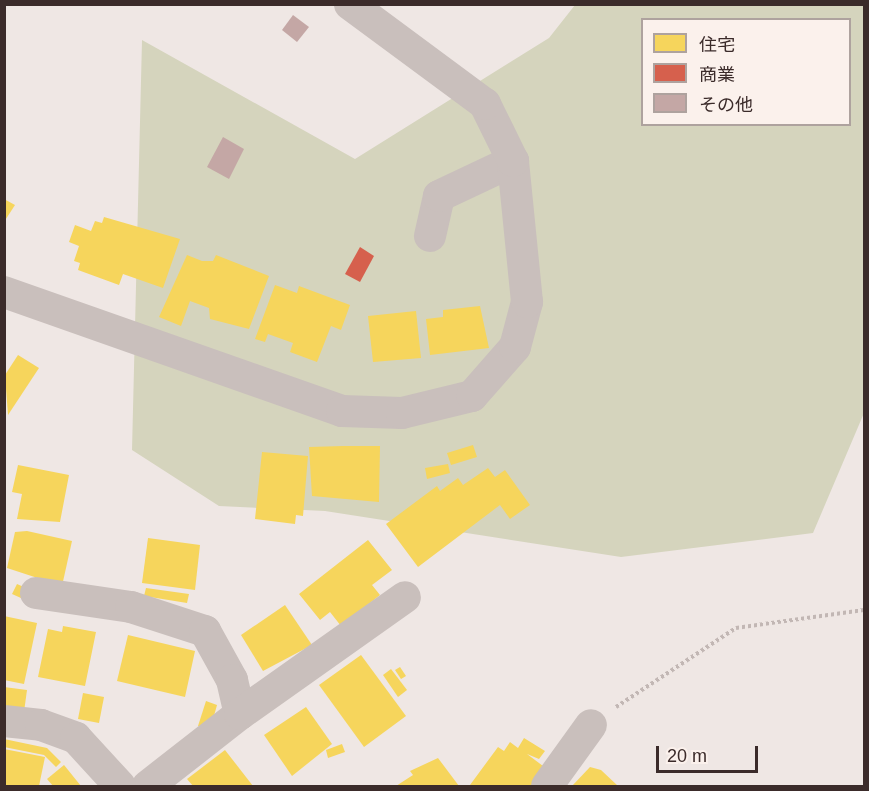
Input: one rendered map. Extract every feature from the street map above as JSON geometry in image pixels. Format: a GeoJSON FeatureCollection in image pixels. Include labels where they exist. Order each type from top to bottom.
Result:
{"type":"FeatureCollection","features":[{"type":"Feature","properties":{"kind":"street"},"geometry":{"type":"LineString","coordinates":[[4,292],[342,411],[436,408],[471,396],[515,347],[526,302],[513,161],[485,104],[350,4]]}},
{"type":"Feature","properties":{"kind":"street"},"geometry":{"type":"LineString","coordinates":[[430,236],[439,196],[513,161]]}},
{"type":"Feature","properties":{"kind":"street"},"geometry":{"type":"LineString","coordinates":[[36,593],[131,607],[205,631],[232,680],[240,714]]}},
{"type":"Feature","properties":{"kind":"street"},"geometry":{"type":"LineString","coordinates":[[148,786],[240,714],[405,597]]}},
{"type":"Feature","properties":{"kind":"street"},"geometry":{"type":"LineString","coordinates":[[4,721],[41,725],[76,738],[120,786]]}},
{"type":"Feature","properties":{"kind":"street"},"geometry":{"type":"LineString","coordinates":[[547,786],[591,725]]}},
{"type":"Feature","properties":{"kind":"path"},"geometry":{"type":"LineString","coordinates":[[591,725],[736,628],[864,610]]}},
{"type":"Feature","properties":{"kind":"green space"},"geometry":{"type":"Polygon","coordinates":[[[575,5],[864,5],[864,413],[813,533],[621,557],[325,511],[219,506],[132,450],[142,40],[355,159],[549,38],[575,5]]]}},
{"type":"Feature","properties":{"kind":"building: 住宅"},"geometry":{"type":"Polygon","coordinates":[[[4,199],[15,205],[4,222],[4,199]]]}},
{"type":"Feature","properties":{"kind":"building: 住宅"},"geometry":{"type":"Polygon","coordinates":[[[104,217],[180,239],[163,288],[123,274],[119,285],[78,270],[80,263],[74,261],[79,246],[69,242],[75,225],[91,231],[95,221],[102,223],[104,217]]]}},
{"type":"Feature","properties":{"kind":"building: 住宅"},"geometry":{"type":"Polygon","coordinates":[[[187,255],[202,261],[213,261],[216,255],[269,276],[249,329],[210,319],[209,308],[190,301],[181,326],[159,317],[187,255]]]}},
{"type":"Feature","properties":{"kind":"building: 住宅"},"geometry":{"type":"Polygon","coordinates":[[[275,285],[297,293],[299,286],[350,305],[341,330],[331,326],[317,362],[290,352],[293,343],[268,334],[265,342],[255,339],[275,285]]]}},
{"type":"Feature","properties":{"kind":"building: 住宅"},"geometry":{"type":"Polygon","coordinates":[[[480,306],[489,348],[430,355],[426,319],[443,317],[443,310],[480,306]]]}},
{"type":"Feature","properties":{"kind":"building: 住宅"},"geometry":{"type":"Polygon","coordinates":[[[416,311],[421,358],[373,362],[368,316],[416,311]]]}},
{"type":"Feature","properties":{"kind":"building: 住宅"},"geometry":{"type":"Polygon","coordinates":[[[18,355],[39,368],[8,415],[5,375],[18,355]]]}},
{"type":"Feature","properties":{"kind":"building: 住宅"},"geometry":{"type":"Polygon","coordinates":[[[473,445],[477,457],[451,465],[447,453],[473,445]]]}},
{"type":"Feature","properties":{"kind":"building: 住宅"},"geometry":{"type":"Polygon","coordinates":[[[380,446],[379,502],[312,496],[309,447],[380,446]]]}},
{"type":"Feature","properties":{"kind":"building: 住宅"},"geometry":{"type":"Polygon","coordinates":[[[262,452],[308,456],[303,516],[296,515],[295,524],[255,519],[262,452]]]}},
{"type":"Feature","properties":{"kind":"building: 住宅"},"geometry":{"type":"Polygon","coordinates":[[[448,464],[450,473],[427,479],[425,468],[448,464]]]}},
{"type":"Feature","properties":{"kind":"building: 住宅"},"geometry":{"type":"Polygon","coordinates":[[[18,465],[69,475],[60,522],[17,519],[22,494],[12,492],[18,465]]]}},
{"type":"Feature","properties":{"kind":"building: 住宅"},"geometry":{"type":"Polygon","coordinates":[[[488,468],[495,477],[505,470],[530,505],[510,519],[500,505],[418,567],[386,524],[437,486],[440,491],[458,478],[463,485],[488,468]]]}},
{"type":"Feature","properties":{"kind":"building: 住宅"},"geometry":{"type":"Polygon","coordinates":[[[27,531],[72,541],[62,586],[7,568],[15,532],[27,531]]]}},
{"type":"Feature","properties":{"kind":"building: 住宅"},"geometry":{"type":"Polygon","coordinates":[[[148,538],[200,545],[195,590],[142,583],[148,538]]]}},
{"type":"Feature","properties":{"kind":"building: 住宅"},"geometry":{"type":"Polygon","coordinates":[[[368,540],[392,570],[372,585],[380,595],[341,626],[330,612],[320,620],[299,594],[368,540]]]}},
{"type":"Feature","properties":{"kind":"building: 住宅"},"geometry":{"type":"Polygon","coordinates":[[[17,584],[26,588],[21,598],[12,594],[17,584]]]}},
{"type":"Feature","properties":{"kind":"building: 住宅"},"geometry":{"type":"Polygon","coordinates":[[[146,588],[189,594],[187,603],[144,596],[146,588]]]}},
{"type":"Feature","properties":{"kind":"building: 住宅"},"geometry":{"type":"Polygon","coordinates":[[[285,605],[312,645],[263,671],[241,635],[285,605]]]}},
{"type":"Feature","properties":{"kind":"building: 住宅"},"geometry":{"type":"Polygon","coordinates":[[[4,616],[37,623],[24,684],[4,680],[4,616]]]}},
{"type":"Feature","properties":{"kind":"building: 住宅"},"geometry":{"type":"Polygon","coordinates":[[[63,626],[96,632],[85,686],[38,677],[48,629],[62,632],[63,626]]]}},
{"type":"Feature","properties":{"kind":"building: 住宅"},"geometry":{"type":"Polygon","coordinates":[[[128,635],[195,651],[185,697],[117,681],[128,635]]]}},
{"type":"Feature","properties":{"kind":"building: 住宅"},"geometry":{"type":"Polygon","coordinates":[[[361,655],[406,716],[364,747],[319,685],[361,655]]]}},
{"type":"Feature","properties":{"kind":"building: 住宅"},"geometry":{"type":"Polygon","coordinates":[[[400,667],[406,676],[401,679],[395,670],[400,667]]]}},
{"type":"Feature","properties":{"kind":"building: 住宅"},"geometry":{"type":"Polygon","coordinates":[[[391,669],[407,690],[398,697],[383,675],[391,669]]]}},
{"type":"Feature","properties":{"kind":"building: 住宅"},"geometry":{"type":"Polygon","coordinates":[[[4,687],[27,690],[24,712],[4,709],[4,687]]]}},
{"type":"Feature","properties":{"kind":"building: 住宅"},"geometry":{"type":"Polygon","coordinates":[[[83,693],[104,697],[99,723],[78,719],[83,693]]]}},
{"type":"Feature","properties":{"kind":"building: 住宅"},"geometry":{"type":"Polygon","coordinates":[[[206,701],[217,705],[210,730],[198,726],[206,701]]]}},
{"type":"Feature","properties":{"kind":"building: 住宅"},"geometry":{"type":"Polygon","coordinates":[[[306,707],[332,744],[292,776],[264,735],[306,707]]]}},
{"type":"Feature","properties":{"kind":"building: 住宅"},"geometry":{"type":"Polygon","coordinates":[[[524,738],[545,751],[539,759],[527,754],[551,772],[541,786],[470,785],[498,747],[504,751],[510,742],[518,748],[524,738]]]}},
{"type":"Feature","properties":{"kind":"building: 住宅"},"geometry":{"type":"Polygon","coordinates":[[[4,739],[47,748],[61,762],[56,767],[44,755],[4,747],[4,739]]]}},
{"type":"Feature","properties":{"kind":"building: 住宅"},"geometry":{"type":"Polygon","coordinates":[[[342,744],[345,752],[328,758],[326,750],[342,744]]]}},
{"type":"Feature","properties":{"kind":"building: 住宅"},"geometry":{"type":"Polygon","coordinates":[[[4,749],[45,757],[39,786],[4,786],[4,749]]]}},
{"type":"Feature","properties":{"kind":"building: 住宅"},"geometry":{"type":"Polygon","coordinates":[[[225,750],[253,786],[193,786],[187,779],[225,750]]]}},
{"type":"Feature","properties":{"kind":"building: 住宅"},"geometry":{"type":"Polygon","coordinates":[[[438,758],[459,786],[396,786],[413,775],[410,771],[438,758]]]}},
{"type":"Feature","properties":{"kind":"building: 住宅"},"geometry":{"type":"Polygon","coordinates":[[[64,765],[81,786],[53,786],[47,779],[64,765]]]}},
{"type":"Feature","properties":{"kind":"building: 住宅"},"geometry":{"type":"Polygon","coordinates":[[[590,767],[601,770],[618,786],[572,786],[590,767]]]}},
{"type":"Feature","properties":{"kind":"building: 商業"},"geometry":{"type":"Polygon","coordinates":[[[360,247],[374,256],[360,282],[345,274],[360,247]]]}},
{"type":"Feature","properties":{"kind":"building: その他"},"geometry":{"type":"Polygon","coordinates":[[[293,15],[309,27],[297,42],[282,30],[293,15]]]}},
{"type":"Feature","properties":{"kind":"building: その他"},"geometry":{"type":"Polygon","coordinates":[[[223,137],[244,149],[229,179],[207,167],[223,137]]]}}]}
